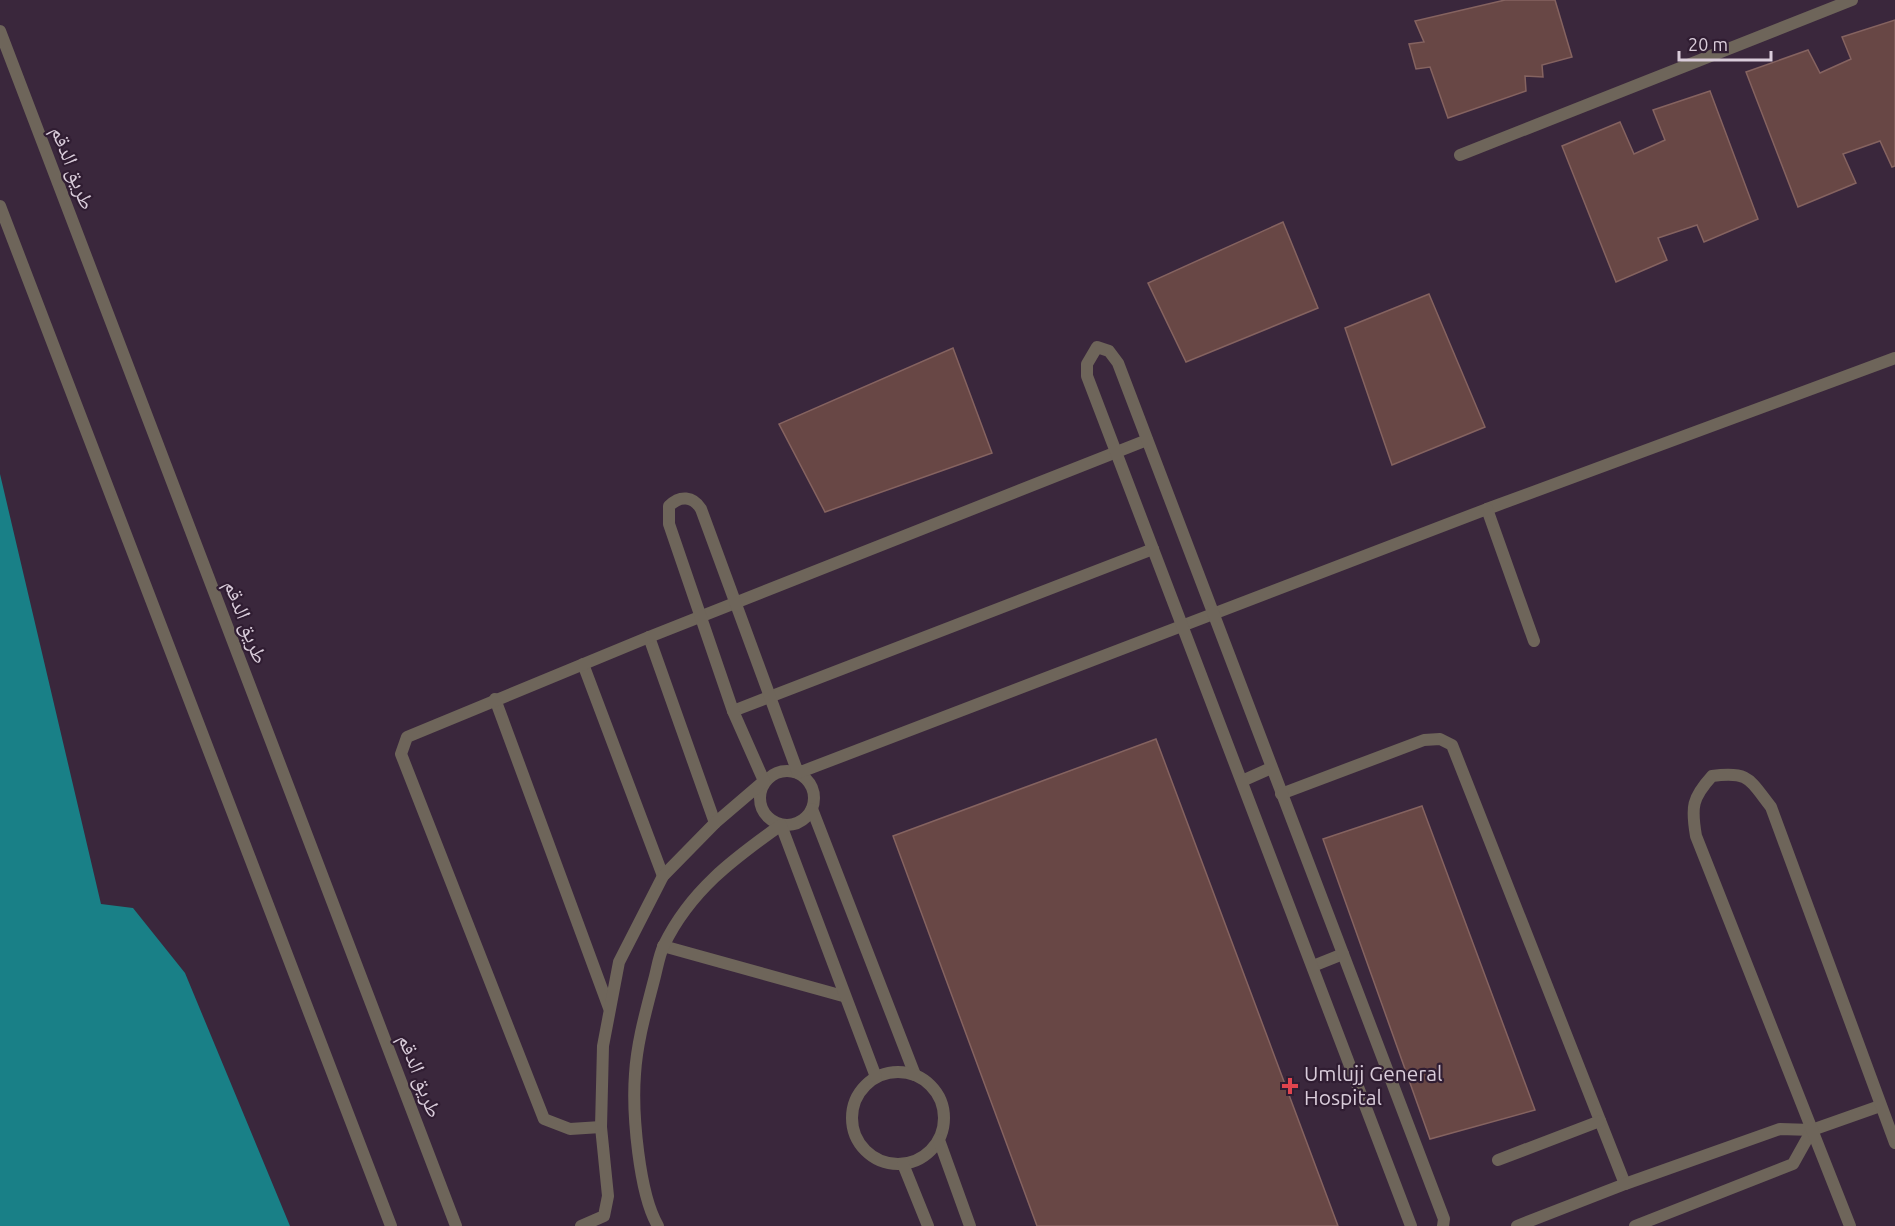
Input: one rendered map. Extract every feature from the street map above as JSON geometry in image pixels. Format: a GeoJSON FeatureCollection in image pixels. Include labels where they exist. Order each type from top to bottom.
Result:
{"type":"FeatureCollection","features":[{"type":"Feature","properties":{"kind":"street"},"geometry":{"type":"LineString","coordinates":[[1460,155],[1852,0]]}},
{"type":"Feature","properties":{"kind":"street","name":"طريق الدقم"},"geometry":{"type":"LineString","coordinates":[[0,31],[456,1226]]}},
{"type":"Feature","properties":{"kind":"street"},"geometry":{"type":"LineString","coordinates":[[0,206],[391,1226]]}},
{"type":"Feature","properties":{"kind":"street"},"geometry":{"type":"LineString","coordinates":[[1411,1226],[1088,376],[1087,364],[1097,347],[1109,351],[1118,363],[1444,1219],[1443,1226]]}},
{"type":"Feature","properties":{"kind":"street"},"geometry":{"type":"LineString","coordinates":[[798,773],[1182,624],[1895,358]]}},
{"type":"Feature","properties":{"kind":"street"},"geometry":{"type":"LineString","coordinates":[[601,1127],[570,1129],[544,1119],[401,754],[407,737],[495,699],[1147,440]]}},
{"type":"Feature","properties":{"kind":"street"},"geometry":{"type":"LineString","coordinates":[[798,773],[772,695],[701,510],[696,501],[687,498],[676,499],[669,506],[669,524],[733,711],[764,781],[759,797],[761,808],[767,817],[781,825],[843,996],[876,1077]]}},
{"type":"Feature","properties":{"kind":"street"},"geometry":{"type":"LineString","coordinates":[[1487,509],[1534,641]]}},
{"type":"Feature","properties":{"kind":"street"},"geometry":{"type":"LineString","coordinates":[[733,711],[1154,549]]}},
{"type":"Feature","properties":{"kind":"street"},"geometry":{"type":"LineString","coordinates":[[649,638],[715,823]]}},
{"type":"Feature","properties":{"kind":"street"},"geometry":{"type":"LineString","coordinates":[[583,664],[663,876]]}},
{"type":"Feature","properties":{"kind":"street"},"geometry":{"type":"LineString","coordinates":[[495,699],[610,1009]]}},
{"type":"Feature","properties":{"kind":"street"},"geometry":{"type":"LineString","coordinates":[[1281,794],[1424,740],[1440,739],[1452,745],[1625,1184]]}},
{"type":"Feature","properties":{"kind":"street"},"geometry":{"type":"LineString","coordinates":[[1242,781],[1271,768]]}},
{"type":"Feature","properties":{"kind":"street"},"geometry":{"type":"LineString","coordinates":[[581,1226],[606,1221],[608,1196],[601,1127],[603,1046],[619,962],[663,876],[715,823],[764,781],[777,772],[788,770],[807,778],[813,788],[815,799],[806,818],[797,823],[781,825],[727,863],[691,903],[663,946],[643,1022],[635,1074],[639,1155],[650,1212],[658,1226]]}},
{"type":"Feature","properties":{"kind":"street"},"geometry":{"type":"LineString","coordinates":[[1850,1226],[1696,836],[1692,814],[1696,794],[1712,776],[1736,773],[1750,780],[1771,807],[1895,1143]]}},
{"type":"Feature","properties":{"kind":"street"},"geometry":{"type":"LineString","coordinates":[[812,809],[915,1075]]}},
{"type":"Feature","properties":{"kind":"street"},"geometry":{"type":"LineString","coordinates":[[663,946],[843,996]]}},
{"type":"Feature","properties":{"kind":"street"},"geometry":{"type":"LineString","coordinates":[[1313,966],[1343,954]]}},
{"type":"Feature","properties":{"kind":"street"},"geometry":{"type":"LineString","coordinates":[[902,1072],[915,1075],[936,1090],[942,1102],[944,1128],[939,1140],[921,1158],[903,1164],[882,1162],[870,1156],[854,1135],[853,1109],[865,1085],[876,1077],[902,1072]]}},
{"type":"Feature","properties":{"kind":"street"},"geometry":{"type":"LineString","coordinates":[[1517,1226],[1625,1184],[1780,1130],[1812,1130],[1880,1106]]}},
{"type":"Feature","properties":{"kind":"street"},"geometry":{"type":"LineString","coordinates":[[1498,1160],[1600,1121]]}},
{"type":"Feature","properties":{"kind":"street"},"geometry":{"type":"LineString","coordinates":[[1635,1226],[1793,1164],[1812,1130]]}},
{"type":"Feature","properties":{"kind":"street"},"geometry":{"type":"LineString","coordinates":[[939,1140],[969,1226]]}},
{"type":"Feature","properties":{"kind":"street"},"geometry":{"type":"LineString","coordinates":[[903,1164],[928,1226]]}},
{"type":"Feature","properties":{"kind":"shaded area"},"geometry":{"type":"Polygon","coordinates":[[[0,474],[101,904],[133,908],[185,973],[290,1226],[0,1226],[0,474]]]}},
{"type":"Feature","properties":{"kind":"building"},"geometry":{"type":"Polygon","coordinates":[[[1505,0],[1555,0],[1572,57],[1542,65],[1543,77],[1525,76],[1526,91],[1448,118],[1430,67],[1416,69],[1409,44],[1424,42],[1415,21],[1505,0]]]}},
{"type":"Feature","properties":{"kind":"building"},"geometry":{"type":"Polygon","coordinates":[[[1895,20],[1895,166],[1892,167],[1880,141],[1843,154],[1856,183],[1798,207],[1746,72],[1808,50],[1820,73],[1851,59],[1842,37],[1895,20]]]}},
{"type":"Feature","properties":{"kind":"building"},"geometry":{"type":"Polygon","coordinates":[[[1710,91],[1758,219],[1704,242],[1697,225],[1658,238],[1667,260],[1616,282],[1562,146],[1620,122],[1634,154],[1665,140],[1653,110],[1710,91]]]}},
{"type":"Feature","properties":{"kind":"building"},"geometry":{"type":"Polygon","coordinates":[[[1283,222],[1318,308],[1186,362],[1148,283],[1283,222]]]}},
{"type":"Feature","properties":{"kind":"building"},"geometry":{"type":"Polygon","coordinates":[[[1429,294],[1485,427],[1392,465],[1345,328],[1429,294]]]}},
{"type":"Feature","properties":{"kind":"building"},"geometry":{"type":"Polygon","coordinates":[[[953,348],[992,453],[825,512],[779,424],[953,348]]]}},
{"type":"Feature","properties":{"kind":"building"},"geometry":{"type":"Polygon","coordinates":[[[1156,739],[1338,1226],[1037,1226],[893,836],[1156,739]]]}},
{"type":"Feature","properties":{"kind":"building"},"geometry":{"type":"Polygon","coordinates":[[[1422,806],[1535,1110],[1430,1139],[1323,839],[1422,806]]]}},
{"type":"Feature","properties":{"kind":"place","name":"Umlujj General Hospital"},"geometry":{"type":"Point","coordinates":[1290,1086]}}]}
